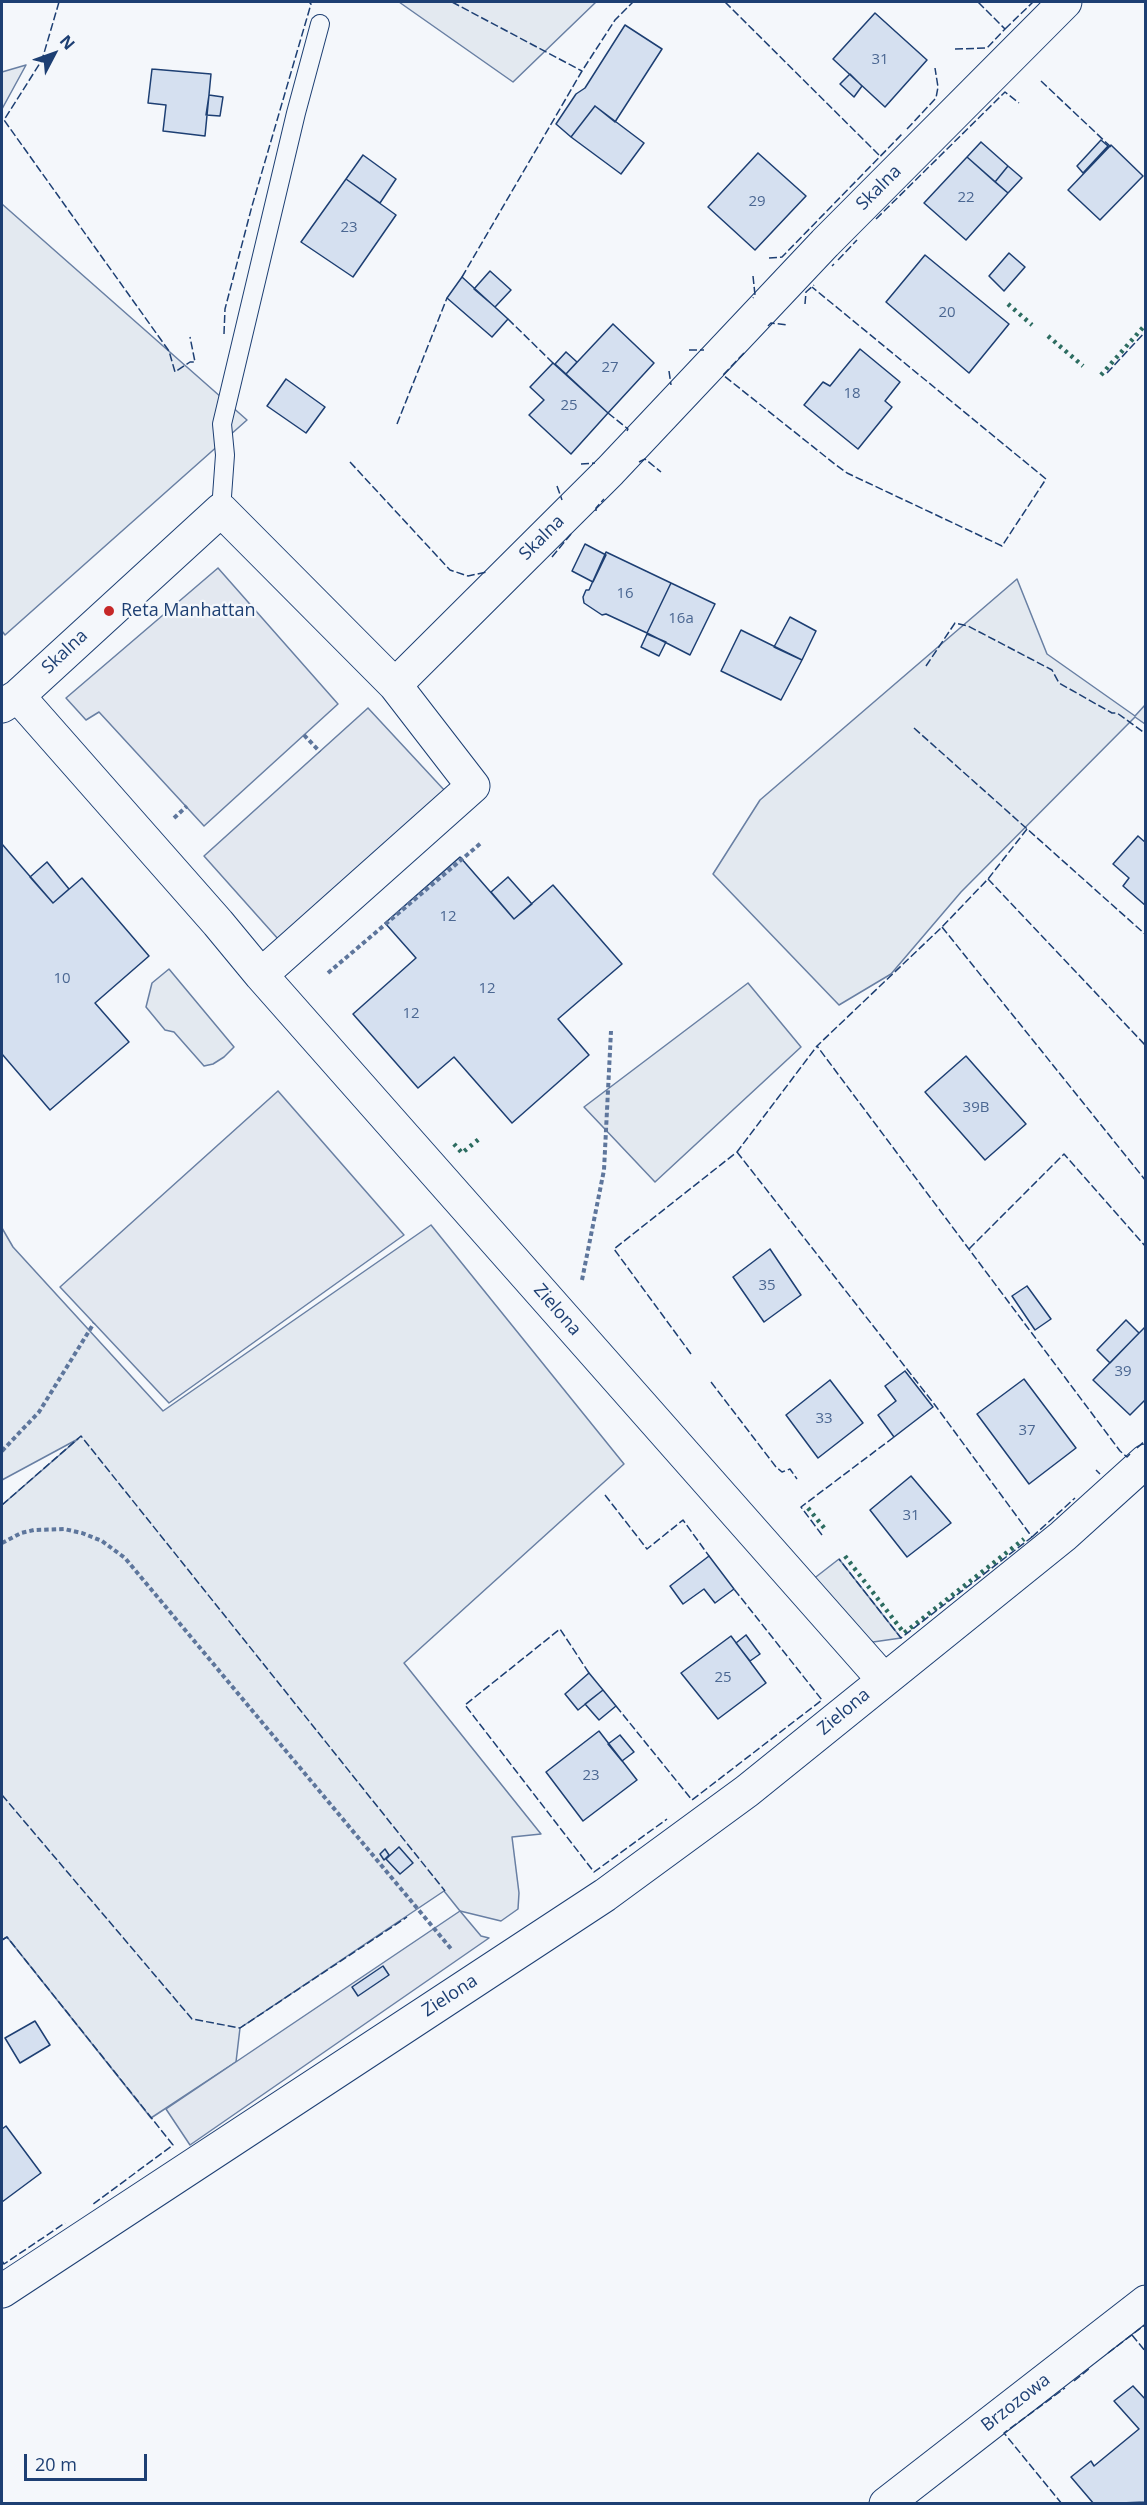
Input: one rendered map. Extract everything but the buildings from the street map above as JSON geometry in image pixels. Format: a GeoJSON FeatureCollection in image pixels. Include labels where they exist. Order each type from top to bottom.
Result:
{"type":"FeatureCollection","features":[{"type":"Feature","properties":{"kind":"street","name":"Skalna"},"geometry":{"type":"LineString","coordinates":[[395,685],[610,471],[825,243],[1065,2]]}},
{"type":"Feature","properties":{"kind":"street","name":"Skalna"},"geometry":{"type":"LineString","coordinates":[[10,701],[221,510]]}},
{"type":"Feature","properties":{"kind":"street"},"geometry":{"type":"LineString","coordinates":[[221,510],[395,685],[473,786],[261,975]]}},
{"type":"Feature","properties":{"kind":"street","name":"Zielona"},"geometry":{"type":"LineString","coordinates":[[10,701],[218,923],[261,975],[883,1679]]}},
{"type":"Feature","properties":{"kind":"street","name":"Zielona"},"geometry":{"type":"LineString","coordinates":[[2,2291],[605,1895],[747,1791],[1063,1536],[1146,1461]]}},
{"type":"Feature","properties":{"kind":"street","name":"Brzozowa"},"geometry":{"type":"LineString","coordinates":[[886,2504],[1146,2302]]}},
{"type":"Feature","properties":{"kind":"lane"},"geometry":{"type":"LineString","coordinates":[[221,510],[225,455],[222,424],[296,113],[320,24]]}},
{"type":"Feature","properties":{"kind":"path"},"geometry":{"type":"LineString","coordinates":[[304,735],[320,752]]}},
{"type":"Feature","properties":{"kind":"path"},"geometry":{"type":"LineString","coordinates":[[328,973],[481,843]]}},
{"type":"Feature","properties":{"kind":"path"},"geometry":{"type":"LineString","coordinates":[[571,1326],[585,1271],[604,1170],[610,1031]]}},
{"type":"Feature","properties":{"kind":"path"},"geometry":{"type":"LineString","coordinates":[[2,1451],[39,1412],[94,1323]]}},
{"type":"Feature","properties":{"kind":"path"},"geometry":{"type":"LineString","coordinates":[[2,1543],[21,1533],[34,1530],[64,1529],[102,1541],[125,1558],[420,1908],[476,1980]]}},
{"type":"Feature","properties":{"kind":"shaded area"},"geometry":{"type":"Polygon","coordinates":[[[399,2],[596,2],[513,82],[399,2]]]}},
{"type":"Feature","properties":{"kind":"shaded area"},"geometry":{"type":"Polygon","coordinates":[[[26,65],[2,109],[2,72],[26,65]]]}},
{"type":"Feature","properties":{"kind":"shaded area"},"geometry":{"type":"Polygon","coordinates":[[[2,204],[247,420],[5,635],[2,631],[2,204]]]}},
{"type":"Feature","properties":{"kind":"shaded area"},"geometry":{"type":"Polygon","coordinates":[[[218,568],[338,704],[204,826],[99,712],[86,720],[66,698],[218,568]]]}},
{"type":"Feature","properties":{"kind":"shaded area"},"geometry":{"type":"Polygon","coordinates":[[[1017,579],[1047,654],[1135,716],[1145,705],[1145,724],[1135,717],[961,892],[891,974],[839,1005],[713,874],[760,800],[1017,579]]]}},
{"type":"Feature","properties":{"kind":"shaded area"},"geometry":{"type":"Polygon","coordinates":[[[368,708],[446,792],[279,940],[204,856],[368,708]]]}},
{"type":"Feature","properties":{"kind":"shaded area"},"geometry":{"type":"Polygon","coordinates":[[[169,969],[234,1047],[213,1064],[204,1066],[174,1032],[165,1030],[146,1007],[152,983],[169,969]]]}},
{"type":"Feature","properties":{"kind":"shaded area"},"geometry":{"type":"Polygon","coordinates":[[[748,983],[801,1047],[655,1182],[584,1107],[748,983]]]}},
{"type":"Feature","properties":{"kind":"shaded area"},"geometry":{"type":"Polygon","coordinates":[[[278,1091],[404,1235],[169,1403],[60,1287],[278,1091]]]}},
{"type":"Feature","properties":{"kind":"shaded area"},"geometry":{"type":"Polygon","coordinates":[[[431,1225],[624,1464],[404,1663],[541,1834],[512,1837],[519,1893],[518,1909],[501,1921],[460,1911],[444,1891],[240,2028],[236,2062],[151,2118],[7,1937],[2,1940],[2,1505],[78,1439],[2,1480],[2,1228],[13,1247],[163,1411],[431,1225]]]}},
{"type":"Feature","properties":{"kind":"shaded area"},"geometry":{"type":"Polygon","coordinates":[[[839,1559],[901,1638],[873,1642],[862,1634],[812,1580],[839,1559]]]}},
{"type":"Feature","properties":{"kind":"shaded area"},"geometry":{"type":"Polygon","coordinates":[[[460,1911],[481,1936],[489,1938],[190,2145],[166,2109],[460,1911]]]}},
{"type":"Feature","properties":{"kind":"hedge"},"geometry":{"type":"LineString","coordinates":[[1008,304],[1032,325]]}},
{"type":"Feature","properties":{"kind":"hedge"},"geometry":{"type":"LineString","coordinates":[[1101,375],[1146,324]]}},
{"type":"Feature","properties":{"kind":"hedge"},"geometry":{"type":"LineString","coordinates":[[1048,336],[1083,366]]}},
{"type":"Feature","properties":{"kind":"hedge"},"geometry":{"type":"LineString","coordinates":[[454,1144],[462,1153],[479,1139]]}},
{"type":"Feature","properties":{"kind":"hedge"},"geometry":{"type":"LineString","coordinates":[[808,1508],[825,1529]]}},
{"type":"Feature","properties":{"kind":"hedge"},"geometry":{"type":"LineString","coordinates":[[845,1556],[904,1633],[1024,1539]]}},
{"type":"Feature","properties":{"kind":"fence"},"geometry":{"type":"LineString","coordinates":[[59,2],[42,60],[4,120],[169,351],[175,372],[190,362],[195,362],[190,337]]}},
{"type":"Feature","properties":{"kind":"fence"},"geometry":{"type":"LineString","coordinates":[[224,334],[225,309],[252,206],[311,4],[309,2]]}},
{"type":"Feature","properties":{"kind":"fence"},"geometry":{"type":"LineString","coordinates":[[452,2],[582,71]]}},
{"type":"Feature","properties":{"kind":"fence"},"geometry":{"type":"LineString","coordinates":[[462,277],[582,71],[615,20],[633,2]]}},
{"type":"Feature","properties":{"kind":"fence"},"geometry":{"type":"LineString","coordinates":[[725,2],[880,156]]}},
{"type":"Feature","properties":{"kind":"fence"},"geometry":{"type":"LineString","coordinates":[[955,49],[987,48],[1005,29],[978,2]]}},
{"type":"Feature","properties":{"kind":"fence"},"geometry":{"type":"LineString","coordinates":[[1005,29],[1033,2]]}},
{"type":"Feature","properties":{"kind":"fence"},"geometry":{"type":"LineString","coordinates":[[907,129],[936,98],[938,87],[935,68]]}},
{"type":"Feature","properties":{"kind":"fence"},"geometry":{"type":"LineString","coordinates":[[1041,81],[1113,149]]}},
{"type":"Feature","properties":{"kind":"fence"},"geometry":{"type":"LineString","coordinates":[[876,219],[1005,92],[1019,103]]}},
{"type":"Feature","properties":{"kind":"fence"},"geometry":{"type":"LineString","coordinates":[[769,258],[782,257],[902,134]]}},
{"type":"Feature","properties":{"kind":"fence"},"geometry":{"type":"LineString","coordinates":[[838,260],[857,240]]}},
{"type":"Feature","properties":{"kind":"fence"},"geometry":{"type":"LineString","coordinates":[[753,276],[755,295],[753,298]]}},
{"type":"Feature","properties":{"kind":"fence"},"geometry":{"type":"LineString","coordinates":[[805,304],[806,292],[814,285]]}},
{"type":"Feature","properties":{"kind":"fence"},"geometry":{"type":"LineString","coordinates":[[744,353],[723,375],[836,465],[847,473],[1002,546],[1046,479],[812,287]]}},
{"type":"Feature","properties":{"kind":"fence"},"geometry":{"type":"LineString","coordinates":[[397,424],[447,298]]}},
{"type":"Feature","properties":{"kind":"fence"},"geometry":{"type":"LineString","coordinates":[[508,319],[553,363]]}},
{"type":"Feature","properties":{"kind":"fence"},"geometry":{"type":"LineString","coordinates":[[768,326],[771,323],[787,325]]}},
{"type":"Feature","properties":{"kind":"fence"},"geometry":{"type":"LineString","coordinates":[[1107,373],[1146,331]]}},
{"type":"Feature","properties":{"kind":"fence"},"geometry":{"type":"LineString","coordinates":[[689,350],[704,350]]}},
{"type":"Feature","properties":{"kind":"fence"},"geometry":{"type":"LineString","coordinates":[[669,371],[671,385]]}},
{"type":"Feature","properties":{"kind":"fence"},"geometry":{"type":"LineString","coordinates":[[608,413],[628,429],[627,431]]}},
{"type":"Feature","properties":{"kind":"fence"},"geometry":{"type":"LineString","coordinates":[[639,462],[645,459],[661,472]]}},
{"type":"Feature","properties":{"kind":"fence"},"geometry":{"type":"LineString","coordinates":[[350,462],[450,570],[468,576],[487,572]]}},
{"type":"Feature","properties":{"kind":"fence"},"geometry":{"type":"LineString","coordinates":[[581,464],[595,463]]}},
{"type":"Feature","properties":{"kind":"fence"},"geometry":{"type":"LineString","coordinates":[[557,486],[562,500]]}},
{"type":"Feature","properties":{"kind":"fence"},"geometry":{"type":"LineString","coordinates":[[596,511],[604,499]]}},
{"type":"Feature","properties":{"kind":"fence"},"geometry":{"type":"LineString","coordinates":[[552,557],[571,534]]}},
{"type":"Feature","properties":{"kind":"fence"},"geometry":{"type":"LineString","coordinates":[[926,666],[955,623],[968,626],[1052,670],[1059,683],[1112,713],[1117,713],[1146,734]]}},
{"type":"Feature","properties":{"kind":"fence"},"geometry":{"type":"LineString","coordinates":[[914,728],[1146,935]]}},
{"type":"Feature","properties":{"kind":"fence"},"geometry":{"type":"LineString","coordinates":[[1027,829],[988,879],[942,927],[817,1046],[1120,1451],[1127,1457],[1130,1454]]}},
{"type":"Feature","properties":{"kind":"fence"},"geometry":{"type":"LineString","coordinates":[[988,879],[1146,1046]]}},
{"type":"Feature","properties":{"kind":"fence"},"geometry":{"type":"LineString","coordinates":[[942,927],[1146,1181]]}},
{"type":"Feature","properties":{"kind":"fence"},"geometry":{"type":"LineString","coordinates":[[691,1354],[614,1249],[737,1152],[817,1046]]}},
{"type":"Feature","properties":{"kind":"fence"},"geometry":{"type":"LineString","coordinates":[[737,1152],[935,1405],[1032,1537],[901,1638],[839,1559]]}},
{"type":"Feature","properties":{"kind":"fence"},"geometry":{"type":"LineString","coordinates":[[969,1249],[1064,1154],[1146,1247]]}},
{"type":"Feature","properties":{"kind":"fence"},"geometry":{"type":"LineString","coordinates":[[711,1382],[776,1467],[782,1472],[790,1469],[797,1479]]}},
{"type":"Feature","properties":{"kind":"fence"},"geometry":{"type":"LineString","coordinates":[[2,1505],[81,1436],[445,1891]]}},
{"type":"Feature","properties":{"kind":"fence"},"geometry":{"type":"LineString","coordinates":[[822,1535],[801,1507],[894,1437]]}},
{"type":"Feature","properties":{"kind":"fence"},"geometry":{"type":"LineString","coordinates":[[1137,1448],[1146,1440]]}},
{"type":"Feature","properties":{"kind":"fence"},"geometry":{"type":"LineString","coordinates":[[1096,1470],[1100,1474]]}},
{"type":"Feature","properties":{"kind":"fence"},"geometry":{"type":"LineString","coordinates":[[605,1495],[647,1549],[683,1520],[709,1556]]}},
{"type":"Feature","properties":{"kind":"fence"},"geometry":{"type":"LineString","coordinates":[[1032,1537],[1075,1498]]}},
{"type":"Feature","properties":{"kind":"fence"},"geometry":{"type":"LineString","coordinates":[[616,1706],[692,1800],[822,1700],[734,1589]]}},
{"type":"Feature","properties":{"kind":"fence"},"geometry":{"type":"LineString","coordinates":[[589,1673],[560,1629],[465,1705],[594,1872],[667,1819]]}},
{"type":"Feature","properties":{"kind":"fence"},"geometry":{"type":"LineString","coordinates":[[2,1795],[192,2019],[240,2028],[407,1917]]}},
{"type":"Feature","properties":{"kind":"fence"},"geometry":{"type":"LineString","coordinates":[[2,1940],[7,1937],[173,2145],[92,2205]]}},
{"type":"Feature","properties":{"kind":"fence"},"geometry":{"type":"LineString","coordinates":[[2,2261],[4,2264],[65,2223]]}},
{"type":"Feature","properties":{"kind":"fence"},"geometry":{"type":"LineString","coordinates":[[1108,2353],[1146,2324]]}},
{"type":"Feature","properties":{"kind":"fence"},"geometry":{"type":"LineString","coordinates":[[1132,2335],[1146,2352]]}},
{"type":"Feature","properties":{"kind":"fence"},"geometry":{"type":"LineString","coordinates":[[1074,2381],[1090,2368]]}},
{"type":"Feature","properties":{"kind":"fence"},"geometry":{"type":"LineString","coordinates":[[1062,2504],[1004,2433],[1065,2388]]}},
{"type":"Feature","properties":{"kind":"place","name":"Reta Manhattan"},"geometry":{"type":"Point","coordinates":[109,611]}}]}
